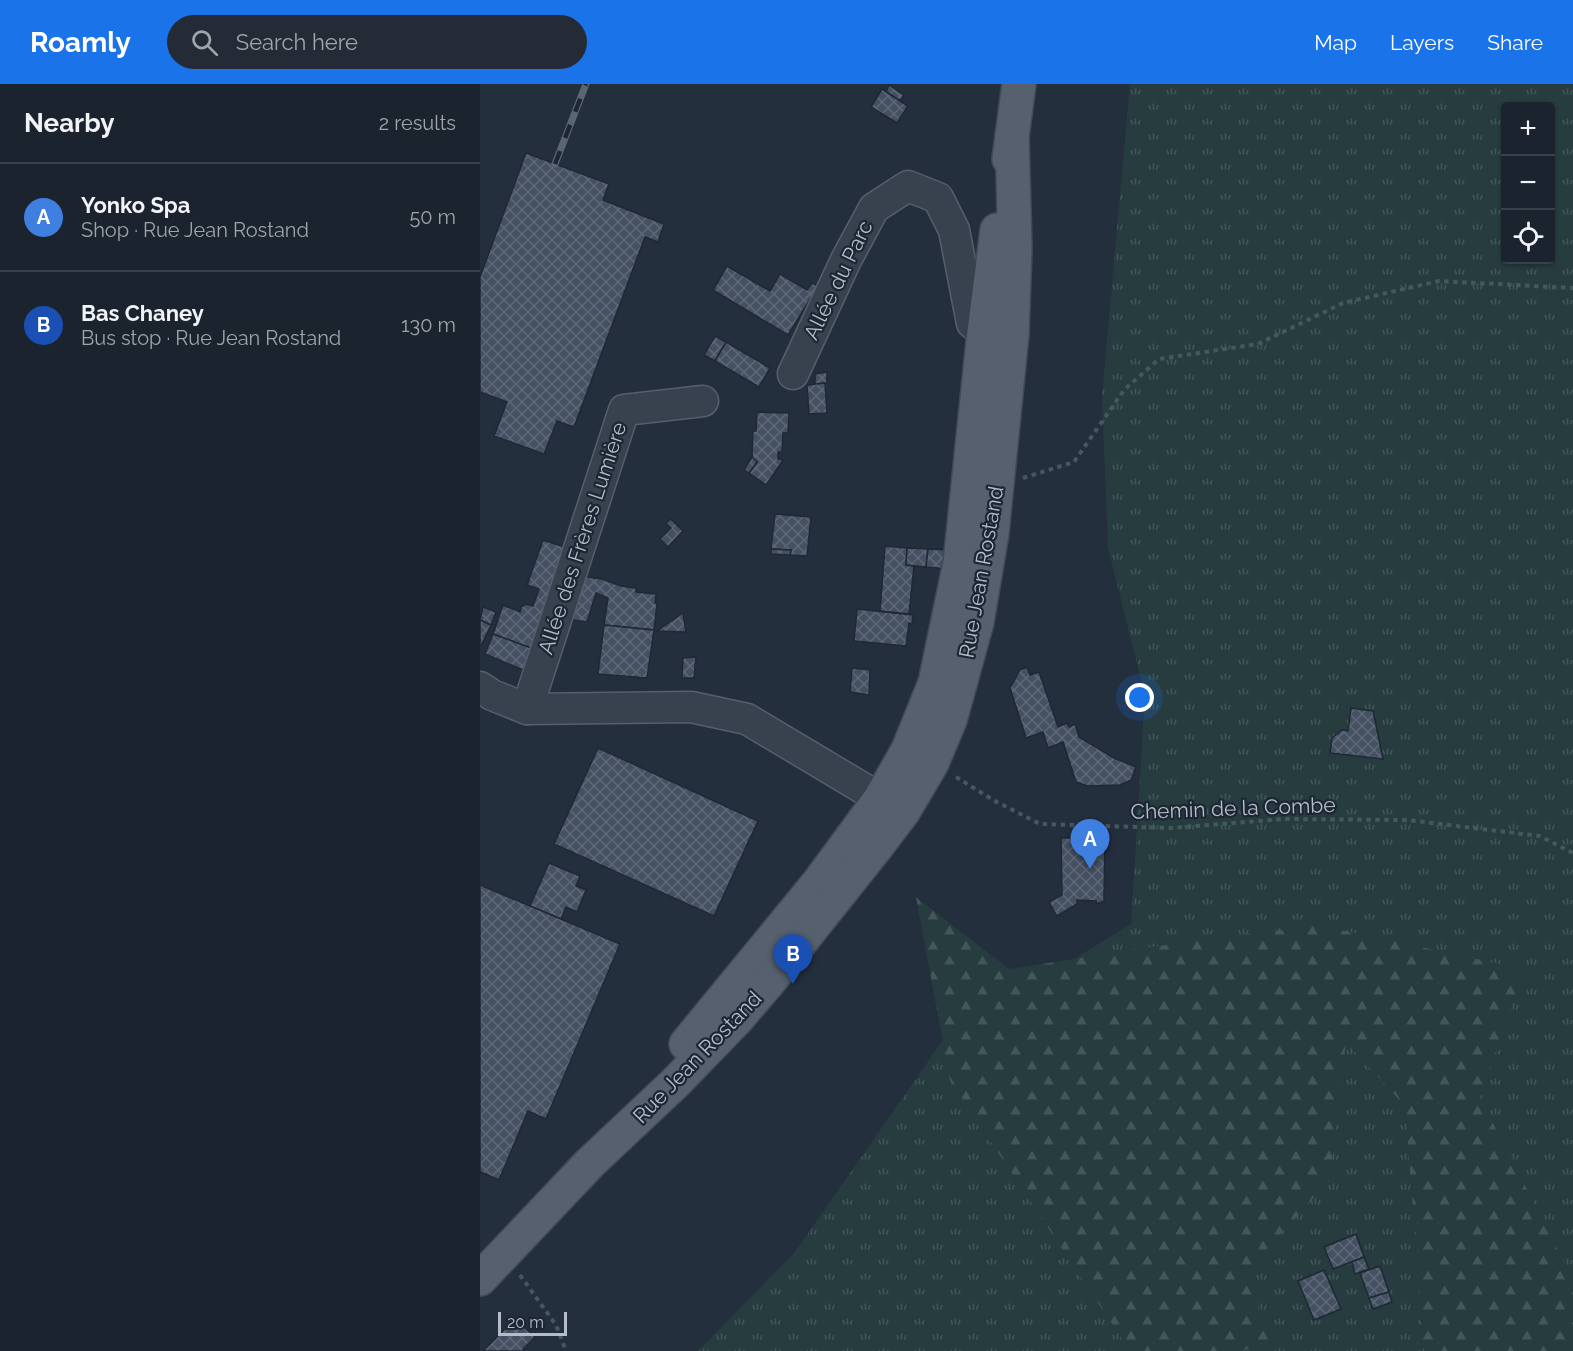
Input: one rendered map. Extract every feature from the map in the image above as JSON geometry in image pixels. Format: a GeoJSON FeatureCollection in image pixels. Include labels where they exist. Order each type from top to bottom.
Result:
{"type":"FeatureCollection","features":[{"type":"Feature","properties":{"kind":"main road","name":"Rue Jean Rostand"},"geometry":{"type":"LineString","coordinates":[[891,805],[908,750],[935,683],[960,563],[989,330],[994,248],[1018,84]]}},
{"type":"Feature","properties":{"kind":"main road","name":"Rue Jean Rostand"},"geometry":{"type":"LineString","coordinates":[[480,1279],[591,1163],[819,882],[932,763],[950,720],[977,622],[992,533],[997,487],[989,330]]}},
{"type":"Feature","properties":{"kind":"street","name":"Allée du Parc"},"geometry":{"type":"LineString","coordinates":[[794,374],[846,260],[874,208],[908,186],[938,198],[954,230],[989,330]]}},
{"type":"Feature","properties":{"kind":"street","name":"Allée des Frères Lumière"},"geometry":{"type":"LineString","coordinates":[[527,709],[624,410],[703,401]]}},
{"type":"Feature","properties":{"kind":"street"},"geometry":{"type":"LineString","coordinates":[[480,687],[492,695],[527,709],[692,707],[747,719],[891,805]]}},
{"type":"Feature","properties":{"kind":"path"},"geometry":{"type":"LineString","coordinates":[[997,487],[1074,462],[1124,390],[1159,359],[1258,344],[1343,303],[1439,281],[1573,288]]}},
{"type":"Feature","properties":{"kind":"path","name":"Chemin de la Combe"},"geometry":{"type":"LineString","coordinates":[[932,763],[993,800],[1040,824],[1170,828],[1284,819],[1407,819],[1540,836],[1573,853]]}},
{"type":"Feature","properties":{"kind":"path"},"geometry":{"type":"LineString","coordinates":[[504,1254],[556,1325],[566,1351]]}},
{"type":"Feature","properties":{"kind":"green space"},"geometry":{"type":"Polygon","coordinates":[[[1130,84],[1573,84],[1573,1351],[698,1351],[795,1252],[943,1040],[1131,924],[1145,695],[1108,548],[1102,396],[1130,84]]]}},
{"type":"Feature","properties":{"kind":"green space"},"geometry":{"type":"Polygon","coordinates":[[[916,897],[1009,969],[1317,925],[1524,969],[1480,1098],[1573,1279],[1573,1351],[1424,1351],[1405,1106],[1346,1042],[1330,1180],[1245,1273],[1271,1340],[1242,1351],[1130,1351],[950,1080],[916,897]]]}},
{"type":"Feature","properties":{"kind":"building"},"geometry":{"type":"Polygon","coordinates":[[[889,85],[904,95],[900,101],[886,92],[889,85]]]}},
{"type":"Feature","properties":{"kind":"building"},"geometry":{"type":"Polygon","coordinates":[[[882,89],[908,106],[897,123],[871,107],[882,89]]]}},
{"type":"Feature","properties":{"kind":"building"},"geometry":{"type":"Polygon","coordinates":[[[526,153],[609,184],[603,200],[664,224],[658,242],[645,237],[574,427],[557,421],[544,454],[494,436],[507,402],[480,392],[480,277],[526,153]]]}},
{"type":"Feature","properties":{"kind":"building"},"geometry":{"type":"Polygon","coordinates":[[[727,266],[770,291],[780,274],[807,290],[812,283],[820,287],[815,298],[812,296],[788,335],[713,290],[727,266]]]}},
{"type":"Feature","properties":{"kind":"building"},"geometry":{"type":"Polygon","coordinates":[[[715,336],[726,342],[715,361],[704,355],[715,336]]]}},
{"type":"Feature","properties":{"kind":"building"},"geometry":{"type":"Polygon","coordinates":[[[726,342],[770,368],[759,387],[715,361],[726,342]]]}},
{"type":"Feature","properties":{"kind":"building"},"geometry":{"type":"Polygon","coordinates":[[[827,372],[827,383],[815,384],[815,374],[827,372]]]}},
{"type":"Feature","properties":{"kind":"building"},"geometry":{"type":"Polygon","coordinates":[[[825,383],[827,413],[809,414],[807,385],[825,383]]]}},
{"type":"Feature","properties":{"kind":"building"},"geometry":{"type":"Polygon","coordinates":[[[757,412],[789,413],[788,433],[783,433],[782,452],[778,452],[778,459],[782,459],[782,462],[766,485],[749,473],[757,462],[752,457],[753,431],[756,431],[757,412]]]}},
{"type":"Feature","properties":{"kind":"building"},"geometry":{"type":"Polygon","coordinates":[[[752,457],[757,462],[749,473],[744,470],[752,457]]]}},
{"type":"Feature","properties":{"kind":"building"},"geometry":{"type":"Polygon","coordinates":[[[775,514],[811,517],[807,556],[790,555],[791,550],[771,549],[775,514]]]}},
{"type":"Feature","properties":{"kind":"building"},"geometry":{"type":"Polygon","coordinates":[[[671,519],[683,531],[668,547],[660,539],[671,528],[666,523],[671,519]]]}},
{"type":"Feature","properties":{"kind":"building"},"geometry":{"type":"Polygon","coordinates":[[[543,540],[574,550],[531,648],[493,634],[503,605],[520,612],[521,607],[526,604],[533,606],[539,589],[527,585],[543,540]]]}},
{"type":"Feature","properties":{"kind":"building"},"geometry":{"type":"Polygon","coordinates":[[[885,546],[907,548],[906,565],[914,566],[909,614],[880,611],[885,546]]]}},
{"type":"Feature","properties":{"kind":"building"},"geometry":{"type":"Polygon","coordinates":[[[907,548],[928,549],[926,567],[906,565],[907,548]]]}},
{"type":"Feature","properties":{"kind":"building"},"geometry":{"type":"Polygon","coordinates":[[[771,549],[791,550],[790,555],[771,554],[771,549]]]}},
{"type":"Feature","properties":{"kind":"building"},"geometry":{"type":"Polygon","coordinates":[[[928,549],[949,550],[948,569],[926,567],[928,549]]]}},
{"type":"Feature","properties":{"kind":"building"},"geometry":{"type":"Polygon","coordinates":[[[573,575],[602,579],[621,586],[636,588],[636,592],[656,594],[654,630],[604,625],[608,598],[596,593],[587,622],[560,618],[573,575]]]}},
{"type":"Feature","properties":{"kind":"building"},"geometry":{"type":"Polygon","coordinates":[[[483,607],[496,612],[491,625],[480,620],[483,607]]]}},
{"type":"Feature","properties":{"kind":"building"},"geometry":{"type":"Polygon","coordinates":[[[857,609],[913,615],[912,624],[909,623],[906,646],[854,641],[857,609]]]}},
{"type":"Feature","properties":{"kind":"building"},"geometry":{"type":"Polygon","coordinates":[[[683,613],[686,632],[657,631],[683,613]]]}},
{"type":"Feature","properties":{"kind":"building"},"geometry":{"type":"Polygon","coordinates":[[[480,620],[491,625],[481,646],[480,645],[480,620]]]}},
{"type":"Feature","properties":{"kind":"building"},"geometry":{"type":"Polygon","coordinates":[[[604,625],[654,630],[647,678],[598,674],[604,625]]]}},
{"type":"Feature","properties":{"kind":"building"},"geometry":{"type":"Polygon","coordinates":[[[493,634],[531,648],[523,670],[485,654],[493,634]]]}},
{"type":"Feature","properties":{"kind":"building"},"geometry":{"type":"Polygon","coordinates":[[[696,657],[694,678],[682,678],[683,658],[696,657]]]}},
{"type":"Feature","properties":{"kind":"building"},"geometry":{"type":"Polygon","coordinates":[[[1027,667],[1030,675],[1039,672],[1058,727],[1067,723],[1069,727],[1075,724],[1079,737],[1114,758],[1136,767],[1131,780],[1120,785],[1088,786],[1076,782],[1063,742],[1048,748],[1043,732],[1026,738],[1010,688],[1020,670],[1027,667]]]}},
{"type":"Feature","properties":{"kind":"building"},"geometry":{"type":"Polygon","coordinates":[[[852,668],[870,670],[869,695],[850,692],[852,668]]]}},
{"type":"Feature","properties":{"kind":"building"},"geometry":{"type":"Polygon","coordinates":[[[1351,708],[1373,711],[1383,759],[1330,753],[1332,738],[1342,730],[1348,731],[1351,708]]]}},
{"type":"Feature","properties":{"kind":"building"},"geometry":{"type":"Polygon","coordinates":[[[598,748],[758,821],[714,916],[554,844],[598,748]]]}},
{"type":"Feature","properties":{"kind":"building"},"geometry":{"type":"Polygon","coordinates":[[[1061,838],[1105,838],[1104,901],[1097,904],[1096,901],[1077,900],[1077,904],[1057,916],[1049,902],[1062,895],[1061,838]]]}},
{"type":"Feature","properties":{"kind":"building"},"geometry":{"type":"Polygon","coordinates":[[[549,863],[580,876],[576,886],[586,890],[577,912],[566,907],[561,919],[530,906],[549,863]]]}},
{"type":"Feature","properties":{"kind":"building"},"geometry":{"type":"Polygon","coordinates":[[[480,885],[620,944],[546,1119],[528,1111],[499,1180],[481,1172],[480,1175],[480,885]]]}},
{"type":"Feature","properties":{"kind":"building"},"geometry":{"type":"Polygon","coordinates":[[[1356,1234],[1364,1257],[1333,1269],[1324,1247],[1356,1234]]]}},
{"type":"Feature","properties":{"kind":"building"},"geometry":{"type":"Polygon","coordinates":[[[1364,1257],[1369,1269],[1355,1274],[1352,1262],[1364,1257]]]}},
{"type":"Feature","properties":{"kind":"building"},"geometry":{"type":"Polygon","coordinates":[[[1380,1266],[1389,1292],[1369,1298],[1360,1273],[1380,1266]]]}},
{"type":"Feature","properties":{"kind":"building"},"geometry":{"type":"Polygon","coordinates":[[[1324,1270],[1341,1309],[1314,1320],[1298,1281],[1324,1270]]]}},
{"type":"Feature","properties":{"kind":"building"},"geometry":{"type":"Polygon","coordinates":[[[1389,1292],[1392,1302],[1373,1309],[1369,1298],[1389,1292]]]}},
{"type":"Feature","properties":{"kind":"building"},"geometry":{"type":"Polygon","coordinates":[[[515,1319],[535,1337],[523,1349],[525,1351],[483,1351],[515,1319]]]}},
{"type":"Feature","properties":{"kind":"railway"},"geometry":{"type":"LineString","coordinates":[[555,164],[586,84]]}},
{"type":"Feature","properties":{"kind":"place","name":"Yonko Spa"},"geometry":{"type":"Point","coordinates":[1090,869]}},
{"type":"Feature","properties":{"kind":"place","name":"Bas Chaney"},"geometry":{"type":"Point","coordinates":[793,984]}}]}
